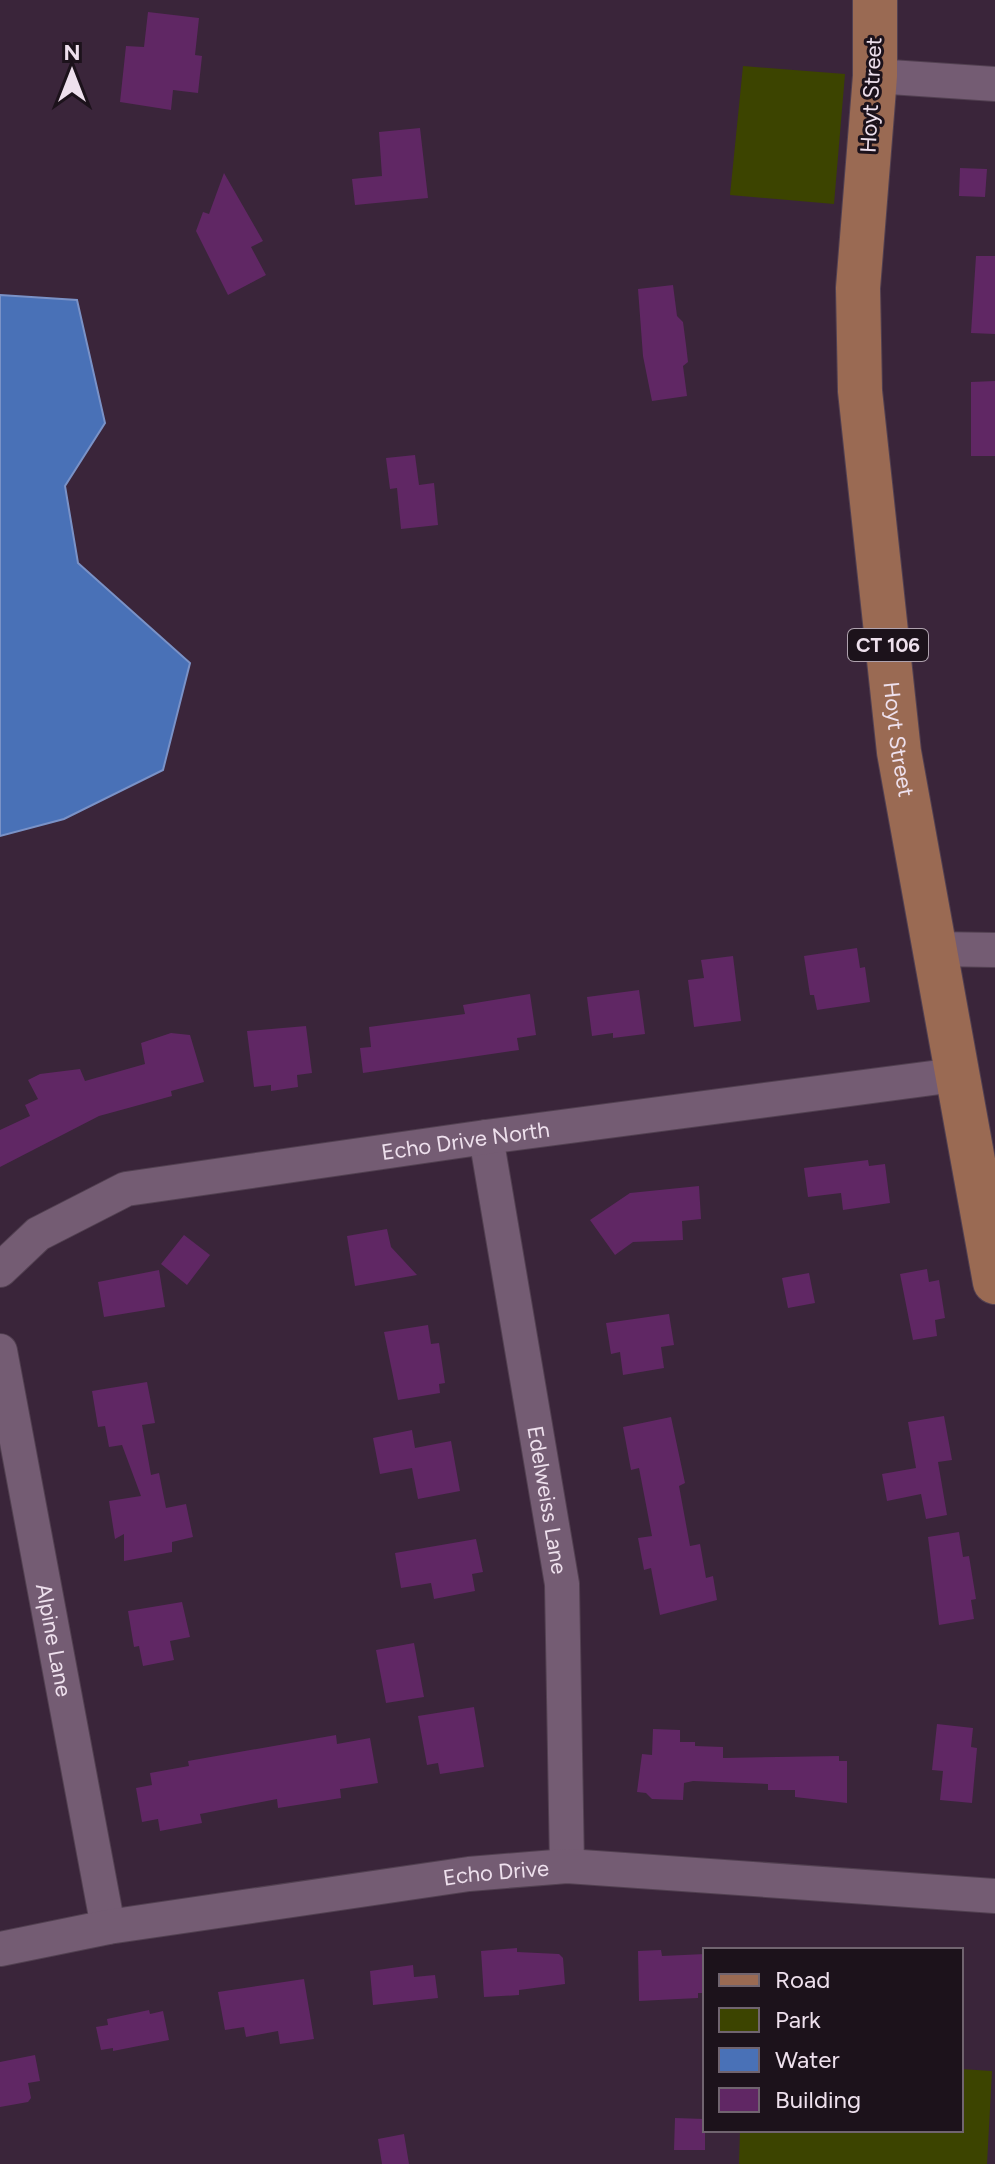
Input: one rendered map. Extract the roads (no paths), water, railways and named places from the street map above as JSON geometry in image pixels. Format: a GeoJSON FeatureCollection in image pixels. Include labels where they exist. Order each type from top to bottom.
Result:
{"type":"FeatureCollection","features":[{"type":"Feature","properties":{"kind":"main road","name":"Hoyt Street"},"geometry":{"type":"LineString","coordinates":[[875,0],[875,76],[858,288],[860,391],[899,752],[936,949],[955,1075],[995,1282]]}},
{"type":"Feature","properties":{"kind":"street"},"geometry":{"type":"LineString","coordinates":[[875,76],[995,84]]}},
{"type":"Feature","properties":{"kind":"street"},"geometry":{"type":"LineString","coordinates":[[936,949],[995,950]]}},
{"type":"Feature","properties":{"kind":"street","name":"Echo Drive North"},"geometry":{"type":"LineString","coordinates":[[0,1270],[38,1234],[126,1189],[486,1137],[955,1075]]}},
{"type":"Feature","properties":{"kind":"street","name":"Edelweiss Lane"},"geometry":{"type":"LineString","coordinates":[[486,1137],[562,1584],[567,1866]]}},
{"type":"Feature","properties":{"kind":"street","name":"Alpine Lane"},"geometry":{"type":"LineString","coordinates":[[0,1351],[108,1927]]}},
{"type":"Feature","properties":{"kind":"street","name":"Echo Drive"},"geometry":{"type":"LineString","coordinates":[[0,1949],[108,1927],[469,1874],[567,1866],[995,1896]]}},
{"type":"Feature","properties":{"kind":"water"},"geometry":{"type":"Polygon","coordinates":[[[0,295],[77,300],[105,423],[65,486],[78,563],[190,663],[163,770],[64,819],[0,836],[0,295]]]}}]}
